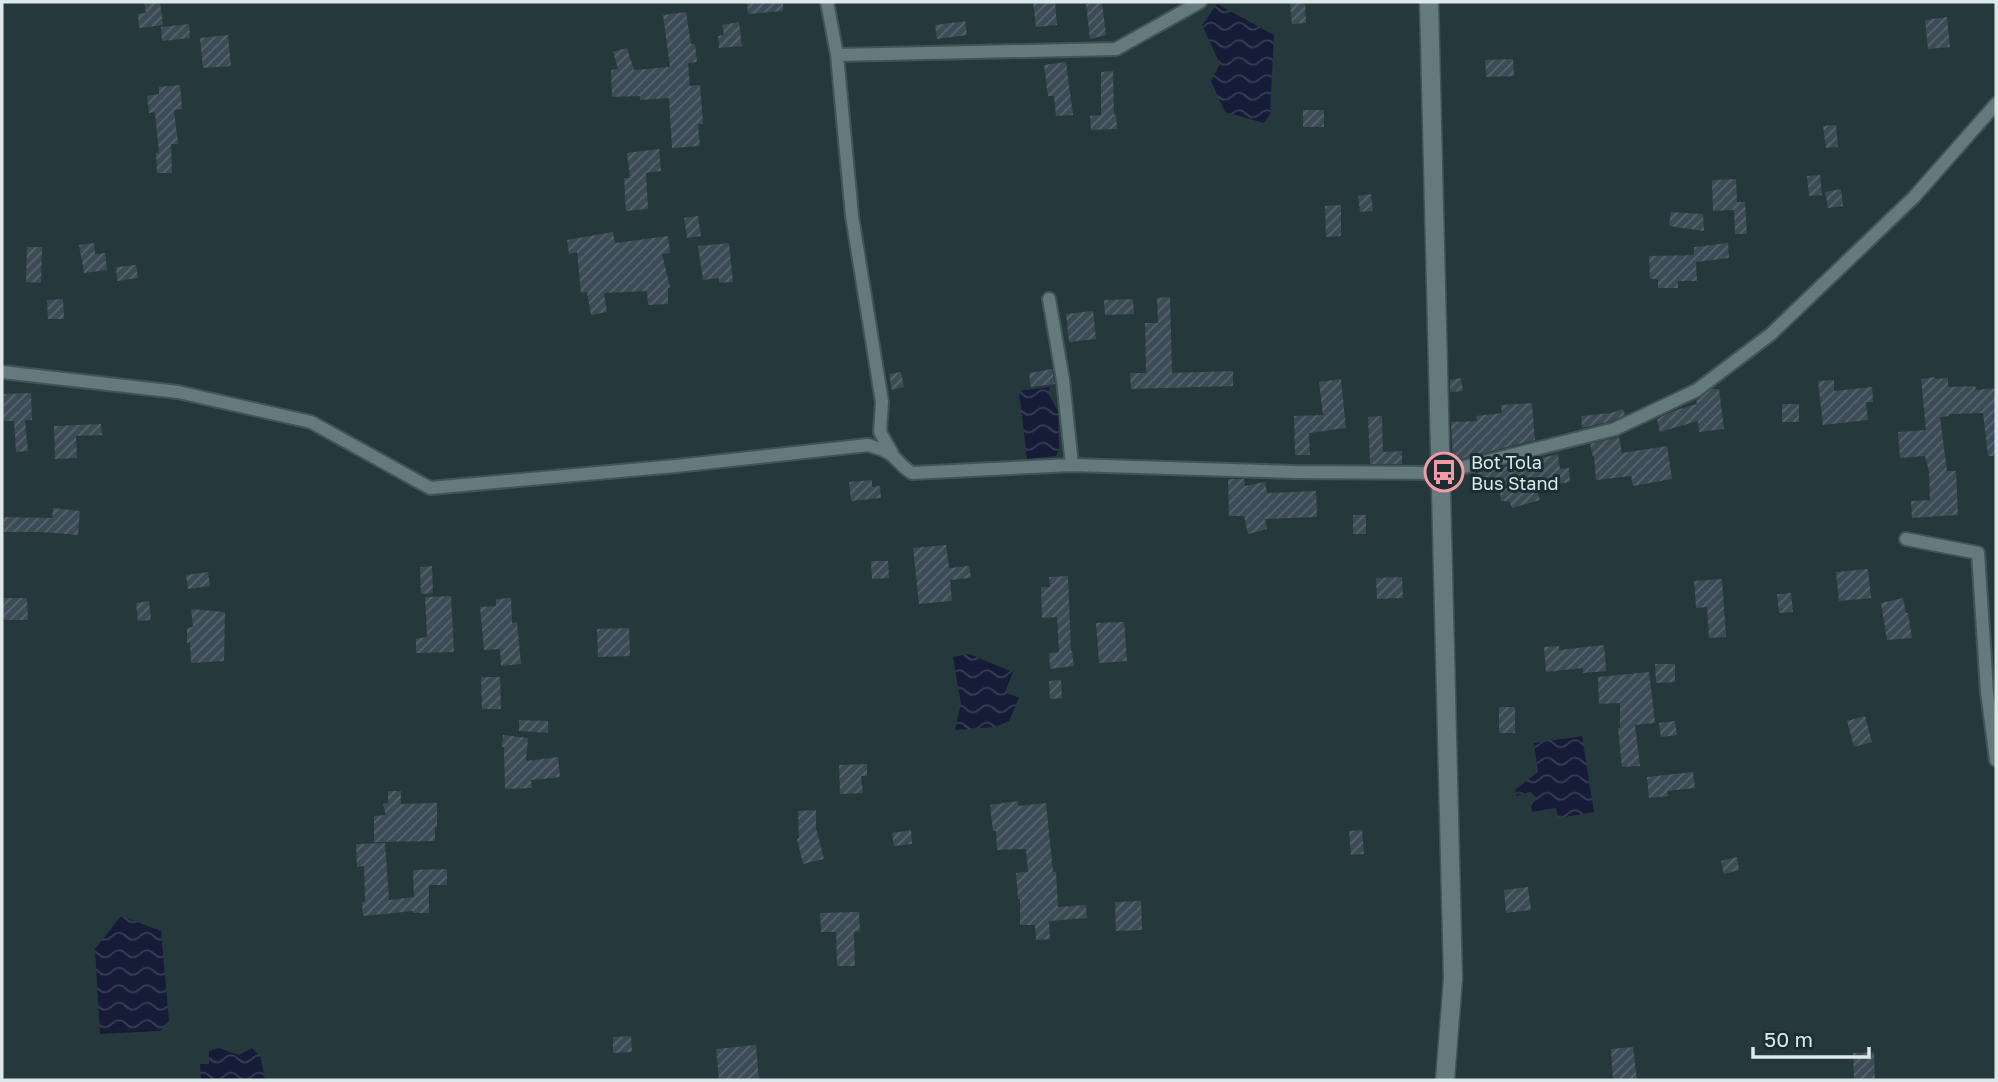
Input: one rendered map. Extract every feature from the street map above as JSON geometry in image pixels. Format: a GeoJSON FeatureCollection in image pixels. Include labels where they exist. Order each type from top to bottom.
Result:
{"type":"FeatureCollection","features":[{"type":"Feature","properties":{"kind":"main road"},"geometry":{"type":"LineString","coordinates":[[1429,2],[1453,979],[1445,1080]]}},
{"type":"Feature","properties":{"kind":"street"},"geometry":{"type":"LineString","coordinates":[[827,2],[837,55],[852,216],[882,402],[880,432],[894,457],[902,467],[912,473],[1072,465],[1295,472],[1440,473],[1615,429],[1697,390],[1771,334],[1914,197],[1996,104]]}},
{"type":"Feature","properties":{"kind":"street"},"geometry":{"type":"LineString","coordinates":[[837,55],[1116,49],[1200,2]]}},
{"type":"Feature","properties":{"kind":"street"},"geometry":{"type":"LineString","coordinates":[[1049,299],[1063,380],[1072,465]]}},
{"type":"Feature","properties":{"kind":"street"},"geometry":{"type":"LineString","coordinates":[[2,372],[178,392],[311,422],[429,488],[868,445],[883,449],[894,457]]}},
{"type":"Feature","properties":{"kind":"street"},"geometry":{"type":"LineString","coordinates":[[1906,539],[1978,553],[1987,692],[1996,760]]}},
{"type":"Feature","properties":{"kind":"water"},"geometry":{"type":"Polygon","coordinates":[[[1217,4],[1274,35],[1270,114],[1264,123],[1225,112],[1211,81],[1220,64],[1202,25],[1217,4]]]}},
{"type":"Feature","properties":{"kind":"water"},"geometry":{"type":"Polygon","coordinates":[[[1050,387],[1048,393],[1058,411],[1059,448],[1056,456],[1027,459],[1019,391],[1050,387]]]}},
{"type":"Feature","properties":{"kind":"water"},"geometry":{"type":"Polygon","coordinates":[[[969,654],[1013,672],[1005,692],[1019,698],[1009,721],[995,727],[955,730],[961,704],[953,657],[969,654]]]}},
{"type":"Feature","properties":{"kind":"water"},"geometry":{"type":"Polygon","coordinates":[[[1582,736],[1594,812],[1558,818],[1556,808],[1532,812],[1531,806],[1537,798],[1530,792],[1516,796],[1515,790],[1538,772],[1534,743],[1582,736]]]}},
{"type":"Feature","properties":{"kind":"water"},"geometry":{"type":"Polygon","coordinates":[[[121,916],[161,931],[169,1021],[160,1031],[100,1034],[95,949],[121,916]]]}},
{"type":"Feature","properties":{"kind":"water"},"geometry":{"type":"Polygon","coordinates":[[[219,1048],[239,1055],[252,1048],[261,1058],[265,1080],[201,1080],[200,1064],[209,1064],[209,1051],[219,1048]]]}},
{"type":"Feature","properties":{"kind":"building"},"geometry":{"type":"Polygon","coordinates":[[[144,2],[160,2],[163,25],[139,28],[138,14],[146,13],[144,2]]]}},
{"type":"Feature","properties":{"kind":"building"},"geometry":{"type":"Polygon","coordinates":[[[747,2],[783,2],[783,11],[748,14],[747,2]]]}},
{"type":"Feature","properties":{"kind":"building"},"geometry":{"type":"Polygon","coordinates":[[[1033,2],[1055,2],[1057,25],[1036,27],[1033,2]]]}},
{"type":"Feature","properties":{"kind":"building"},"geometry":{"type":"Polygon","coordinates":[[[1102,2],[1106,35],[1090,39],[1086,4],[1102,2]]]}},
{"type":"Feature","properties":{"kind":"building"},"geometry":{"type":"Polygon","coordinates":[[[1290,2],[1305,2],[1306,23],[1292,24],[1290,2]]]}},
{"type":"Feature","properties":{"kind":"building"},"geometry":{"type":"Polygon","coordinates":[[[686,12],[697,62],[688,63],[690,86],[700,85],[703,124],[698,124],[700,146],[672,148],[669,98],[640,100],[640,96],[612,97],[611,70],[618,69],[613,52],[627,48],[634,70],[670,67],[663,15],[686,12]]]}},
{"type":"Feature","properties":{"kind":"building"},"geometry":{"type":"Polygon","coordinates":[[[1947,17],[1950,47],[1928,49],[1925,20],[1947,17]]]}},
{"type":"Feature","properties":{"kind":"building"},"geometry":{"type":"Polygon","coordinates":[[[965,21],[967,35],[937,39],[935,25],[965,21]]]}},
{"type":"Feature","properties":{"kind":"building"},"geometry":{"type":"Polygon","coordinates":[[[739,22],[742,46],[719,48],[718,36],[724,35],[722,25],[739,22]]]}},
{"type":"Feature","properties":{"kind":"building"},"geometry":{"type":"Polygon","coordinates":[[[189,24],[190,38],[162,41],[161,27],[189,24]]]}},
{"type":"Feature","properties":{"kind":"building"},"geometry":{"type":"Polygon","coordinates":[[[228,35],[231,66],[203,68],[200,38],[228,35]]]}},
{"type":"Feature","properties":{"kind":"building"},"geometry":{"type":"Polygon","coordinates":[[[1513,59],[1514,76],[1486,77],[1485,60],[1513,59]]]}},
{"type":"Feature","properties":{"kind":"building"},"geometry":{"type":"Polygon","coordinates":[[[1066,62],[1073,115],[1056,116],[1054,96],[1048,96],[1044,65],[1066,62]]]}},
{"type":"Feature","properties":{"kind":"building"},"geometry":{"type":"Polygon","coordinates":[[[1113,71],[1117,129],[1091,130],[1090,116],[1101,115],[1101,72],[1113,71]]]}},
{"type":"Feature","properties":{"kind":"building"},"geometry":{"type":"Polygon","coordinates":[[[180,85],[182,109],[174,110],[178,144],[171,144],[172,173],[157,173],[156,153],[159,153],[155,112],[149,113],[147,96],[159,94],[159,87],[180,85]]]}},
{"type":"Feature","properties":{"kind":"building"},"geometry":{"type":"Polygon","coordinates":[[[1303,110],[1324,110],[1324,127],[1303,127],[1303,110]]]}},
{"type":"Feature","properties":{"kind":"building"},"geometry":{"type":"Polygon","coordinates":[[[1836,125],[1838,147],[1826,148],[1823,126],[1836,125]]]}},
{"type":"Feature","properties":{"kind":"building"},"geometry":{"type":"Polygon","coordinates":[[[659,149],[661,171],[646,173],[648,209],[626,211],[624,178],[630,178],[627,153],[659,149]]]}},
{"type":"Feature","properties":{"kind":"building"},"geometry":{"type":"Polygon","coordinates":[[[1820,175],[1822,195],[1809,196],[1807,176],[1820,175]]]}},
{"type":"Feature","properties":{"kind":"building"},"geometry":{"type":"Polygon","coordinates":[[[1736,179],[1737,202],[1745,202],[1747,234],[1735,234],[1734,210],[1713,211],[1712,180],[1736,179]]]}},
{"type":"Feature","properties":{"kind":"building"},"geometry":{"type":"Polygon","coordinates":[[[1841,189],[1843,206],[1828,208],[1825,192],[1841,189]]]}},
{"type":"Feature","properties":{"kind":"building"},"geometry":{"type":"Polygon","coordinates":[[[1371,194],[1373,211],[1360,212],[1358,196],[1371,194]]]}},
{"type":"Feature","properties":{"kind":"building"},"geometry":{"type":"Polygon","coordinates":[[[1341,205],[1341,236],[1326,237],[1325,206],[1341,205]]]}},
{"type":"Feature","properties":{"kind":"building"},"geometry":{"type":"Polygon","coordinates":[[[1671,212],[1703,214],[1704,231],[1669,226],[1671,212]]]}},
{"type":"Feature","properties":{"kind":"building"},"geometry":{"type":"Polygon","coordinates":[[[698,216],[701,236],[687,238],[684,218],[698,216]]]}},
{"type":"Feature","properties":{"kind":"building"},"geometry":{"type":"Polygon","coordinates":[[[613,232],[615,243],[668,236],[670,253],[662,254],[670,287],[668,304],[648,305],[647,291],[604,293],[607,312],[591,315],[587,292],[581,293],[577,252],[569,254],[567,240],[613,232]]]}},
{"type":"Feature","properties":{"kind":"building"},"geometry":{"type":"Polygon","coordinates":[[[94,243],[95,254],[105,253],[107,270],[84,273],[79,245],[94,243]]]}},
{"type":"Feature","properties":{"kind":"building"},"geometry":{"type":"Polygon","coordinates":[[[729,243],[733,282],[719,283],[719,278],[703,280],[698,246],[729,243]]]}},
{"type":"Feature","properties":{"kind":"building"},"geometry":{"type":"Polygon","coordinates":[[[1728,243],[1729,258],[1696,262],[1697,281],[1678,281],[1678,288],[1658,288],[1658,279],[1650,279],[1649,256],[1694,255],[1694,247],[1728,243]]]}},
{"type":"Feature","properties":{"kind":"building"},"geometry":{"type":"Polygon","coordinates":[[[27,247],[42,247],[41,283],[26,282],[27,247]]]}},
{"type":"Feature","properties":{"kind":"building"},"geometry":{"type":"Polygon","coordinates":[[[136,265],[138,278],[117,281],[116,267],[136,265]]]}},
{"type":"Feature","properties":{"kind":"building"},"geometry":{"type":"Polygon","coordinates":[[[1170,297],[1172,373],[1233,371],[1233,386],[1131,389],[1130,373],[1146,373],[1145,323],[1158,323],[1157,298],[1170,297]]]}},
{"type":"Feature","properties":{"kind":"building"},"geometry":{"type":"Polygon","coordinates":[[[63,299],[64,319],[48,319],[47,300],[63,299]]]}},
{"type":"Feature","properties":{"kind":"building"},"geometry":{"type":"Polygon","coordinates":[[[1133,299],[1134,314],[1105,315],[1104,300],[1133,299]]]}},
{"type":"Feature","properties":{"kind":"building"},"geometry":{"type":"Polygon","coordinates":[[[1093,311],[1096,339],[1069,342],[1066,314],[1093,311]]]}},
{"type":"Feature","properties":{"kind":"building"},"geometry":{"type":"Polygon","coordinates":[[[1052,369],[1055,384],[1031,387],[1029,373],[1052,369]]]}},
{"type":"Feature","properties":{"kind":"building"},"geometry":{"type":"Polygon","coordinates":[[[901,372],[904,387],[892,390],[889,374],[901,372]]]}},
{"type":"Feature","properties":{"kind":"building"},"geometry":{"type":"Polygon","coordinates":[[[1461,378],[1463,391],[1450,392],[1450,380],[1461,378]]]}},
{"type":"Feature","properties":{"kind":"building"},"geometry":{"type":"Polygon","coordinates":[[[1948,378],[1948,387],[1975,386],[1976,390],[1996,388],[1996,456],[1988,456],[1983,413],[1949,414],[1940,417],[1947,471],[1956,471],[1958,515],[1912,518],[1911,501],[1930,500],[1929,472],[1925,456],[1900,458],[1898,432],[1926,430],[1921,379],[1948,378]]]}},
{"type":"Feature","properties":{"kind":"building"},"geometry":{"type":"Polygon","coordinates":[[[1341,379],[1346,428],[1309,433],[1310,455],[1295,455],[1294,416],[1323,415],[1319,382],[1341,379]]]}},
{"type":"Feature","properties":{"kind":"building"},"geometry":{"type":"Polygon","coordinates":[[[1834,380],[1834,391],[1872,387],[1873,402],[1866,402],[1868,420],[1823,425],[1818,381],[1834,380]]]}},
{"type":"Feature","properties":{"kind":"building"},"geometry":{"type":"Polygon","coordinates":[[[1712,389],[1719,389],[1724,429],[1699,432],[1698,421],[1660,432],[1657,419],[1697,404],[1696,400],[1712,389]]]}},
{"type":"Feature","properties":{"kind":"building"},"geometry":{"type":"Polygon","coordinates":[[[31,393],[32,420],[25,420],[28,451],[16,452],[14,421],[2,421],[2,394],[31,393]]]}},
{"type":"Feature","properties":{"kind":"building"},"geometry":{"type":"Polygon","coordinates":[[[1532,403],[1535,440],[1453,461],[1451,422],[1477,421],[1476,416],[1502,413],[1501,405],[1532,403]]]}},
{"type":"Feature","properties":{"kind":"building"},"geometry":{"type":"Polygon","coordinates":[[[1782,404],[1799,404],[1799,422],[1782,422],[1782,404]]]}},
{"type":"Feature","properties":{"kind":"building"},"geometry":{"type":"Polygon","coordinates":[[[1623,409],[1625,415],[1582,428],[1581,416],[1623,409]]]}},
{"type":"Feature","properties":{"kind":"building"},"geometry":{"type":"Polygon","coordinates":[[[1382,416],[1383,452],[1402,451],[1402,464],[1370,464],[1368,417],[1382,416]]]}},
{"type":"Feature","properties":{"kind":"building"},"geometry":{"type":"Polygon","coordinates":[[[101,424],[102,435],[76,436],[77,458],[55,459],[54,426],[101,424]]]}},
{"type":"Feature","properties":{"kind":"building"},"geometry":{"type":"Polygon","coordinates":[[[1619,437],[1622,453],[1667,446],[1672,479],[1633,486],[1631,476],[1596,480],[1590,444],[1619,437]]]}},
{"type":"Feature","properties":{"kind":"building"},"geometry":{"type":"Polygon","coordinates":[[[1558,454],[1560,469],[1569,468],[1570,482],[1536,487],[1540,500],[1512,508],[1509,501],[1501,501],[1499,486],[1475,489],[1473,474],[1558,454]]]}},
{"type":"Feature","properties":{"kind":"building"},"geometry":{"type":"Polygon","coordinates":[[[1228,479],[1244,479],[1245,486],[1265,482],[1267,493],[1316,491],[1317,517],[1265,519],[1267,529],[1248,534],[1244,516],[1229,516],[1228,479]]]}},
{"type":"Feature","properties":{"kind":"building"},"geometry":{"type":"Polygon","coordinates":[[[872,480],[872,487],[880,486],[881,498],[851,501],[849,482],[872,480]]]}},
{"type":"Feature","properties":{"kind":"building"},"geometry":{"type":"Polygon","coordinates":[[[53,508],[80,511],[78,535],[4,532],[4,517],[52,518],[53,508]]]}},
{"type":"Feature","properties":{"kind":"building"},"geometry":{"type":"Polygon","coordinates":[[[1353,515],[1366,515],[1366,534],[1353,534],[1353,515]]]}},
{"type":"Feature","properties":{"kind":"building"},"geometry":{"type":"Polygon","coordinates":[[[946,545],[949,568],[969,566],[971,578],[950,580],[952,601],[919,604],[913,548],[946,545]]]}},
{"type":"Feature","properties":{"kind":"building"},"geometry":{"type":"Polygon","coordinates":[[[871,561],[888,561],[889,578],[872,579],[871,561]]]}},
{"type":"Feature","properties":{"kind":"building"},"geometry":{"type":"Polygon","coordinates":[[[432,566],[433,593],[421,594],[420,567],[432,566]]]}},
{"type":"Feature","properties":{"kind":"building"},"geometry":{"type":"Polygon","coordinates":[[[1868,569],[1871,598],[1839,601],[1836,572],[1868,569]]]}},
{"type":"Feature","properties":{"kind":"building"},"geometry":{"type":"Polygon","coordinates":[[[208,572],[210,586],[188,589],[186,575],[208,572]]]}},
{"type":"Feature","properties":{"kind":"building"},"geometry":{"type":"Polygon","coordinates":[[[1068,576],[1074,666],[1050,669],[1049,653],[1059,652],[1057,617],[1042,618],[1041,587],[1050,587],[1049,577],[1068,576]]]}},
{"type":"Feature","properties":{"kind":"building"},"geometry":{"type":"Polygon","coordinates":[[[1402,577],[1403,598],[1377,599],[1376,578],[1402,577]]]}},
{"type":"Feature","properties":{"kind":"building"},"geometry":{"type":"Polygon","coordinates":[[[1722,579],[1726,637],[1709,638],[1707,607],[1696,608],[1694,581],[1722,579]]]}},
{"type":"Feature","properties":{"kind":"building"},"geometry":{"type":"Polygon","coordinates":[[[1791,593],[1793,612],[1779,613],[1777,594],[1791,593]]]}},
{"type":"Feature","properties":{"kind":"building"},"geometry":{"type":"Polygon","coordinates":[[[451,596],[454,652],[416,653],[416,639],[427,637],[425,597],[451,596]]]}},
{"type":"Feature","properties":{"kind":"building"},"geometry":{"type":"Polygon","coordinates":[[[2,598],[27,598],[28,620],[2,620],[2,598]]]}},
{"type":"Feature","properties":{"kind":"building"},"geometry":{"type":"Polygon","coordinates":[[[511,598],[512,623],[517,622],[521,664],[501,666],[500,649],[484,650],[480,607],[496,606],[496,599],[511,598]]]}},
{"type":"Feature","properties":{"kind":"building"},"geometry":{"type":"Polygon","coordinates":[[[1903,598],[1912,638],[1887,640],[1881,603],[1903,598]]]}},
{"type":"Feature","properties":{"kind":"building"},"geometry":{"type":"Polygon","coordinates":[[[149,601],[151,620],[138,621],[136,603],[149,601]]]}},
{"type":"Feature","properties":{"kind":"building"},"geometry":{"type":"Polygon","coordinates":[[[191,609],[225,612],[224,661],[191,663],[187,628],[193,627],[191,609]]]}},
{"type":"Feature","properties":{"kind":"building"},"geometry":{"type":"Polygon","coordinates":[[[1124,622],[1127,661],[1099,663],[1096,623],[1124,622]]]}},
{"type":"Feature","properties":{"kind":"building"},"geometry":{"type":"Polygon","coordinates":[[[629,628],[630,656],[598,657],[597,629],[629,628]]]}},
{"type":"Feature","properties":{"kind":"building"},"geometry":{"type":"Polygon","coordinates":[[[1604,645],[1606,671],[1583,673],[1583,668],[1546,672],[1544,647],[1559,646],[1559,650],[1604,645]]]}},
{"type":"Feature","properties":{"kind":"building"},"geometry":{"type":"Polygon","coordinates":[[[1655,664],[1675,664],[1675,682],[1656,683],[1655,664]]]}},
{"type":"Feature","properties":{"kind":"building"},"geometry":{"type":"Polygon","coordinates":[[[1649,672],[1655,723],[1635,725],[1640,766],[1622,767],[1618,728],[1620,703],[1599,704],[1598,677],[1649,672]]]}},
{"type":"Feature","properties":{"kind":"building"},"geometry":{"type":"Polygon","coordinates":[[[481,677],[500,677],[501,709],[482,709],[481,677]]]}},
{"type":"Feature","properties":{"kind":"building"},"geometry":{"type":"Polygon","coordinates":[[[1061,680],[1062,698],[1050,699],[1049,681],[1061,680]]]}},
{"type":"Feature","properties":{"kind":"building"},"geometry":{"type":"Polygon","coordinates":[[[1499,707],[1515,707],[1515,733],[1499,733],[1499,707]]]}},
{"type":"Feature","properties":{"kind":"building"},"geometry":{"type":"Polygon","coordinates":[[[1865,716],[1872,742],[1854,747],[1847,721],[1865,716]]]}},
{"type":"Feature","properties":{"kind":"building"},"geometry":{"type":"Polygon","coordinates":[[[519,720],[548,721],[548,733],[519,731],[519,720]]]}},
{"type":"Feature","properties":{"kind":"building"},"geometry":{"type":"Polygon","coordinates":[[[1675,721],[1677,735],[1661,737],[1659,723],[1675,721]]]}},
{"type":"Feature","properties":{"kind":"building"},"geometry":{"type":"Polygon","coordinates":[[[503,735],[528,738],[526,761],[558,757],[560,777],[531,780],[532,788],[505,789],[503,735]]]}},
{"type":"Feature","properties":{"kind":"building"},"geometry":{"type":"Polygon","coordinates":[[[867,764],[867,776],[861,776],[863,793],[840,794],[839,765],[867,764]]]}},
{"type":"Feature","properties":{"kind":"building"},"geometry":{"type":"Polygon","coordinates":[[[1693,772],[1695,788],[1667,791],[1668,796],[1649,798],[1647,777],[1693,772]]]}},
{"type":"Feature","properties":{"kind":"building"},"geometry":{"type":"Polygon","coordinates":[[[388,791],[401,791],[401,804],[437,803],[435,841],[374,842],[374,816],[386,815],[383,804],[388,803],[388,791]]]}},
{"type":"Feature","properties":{"kind":"building"},"geometry":{"type":"Polygon","coordinates":[[[1018,801],[1018,806],[1046,803],[1058,907],[1086,905],[1087,918],[1049,921],[1050,939],[1036,940],[1035,925],[1020,925],[1016,873],[1028,872],[1026,849],[997,850],[990,805],[1018,801]]]}},
{"type":"Feature","properties":{"kind":"building"},"geometry":{"type":"Polygon","coordinates":[[[816,810],[816,828],[824,859],[803,864],[797,839],[798,811],[816,810]]]}},
{"type":"Feature","properties":{"kind":"building"},"geometry":{"type":"Polygon","coordinates":[[[911,830],[912,844],[894,846],[892,833],[911,830]]]}},
{"type":"Feature","properties":{"kind":"building"},"geometry":{"type":"Polygon","coordinates":[[[1362,830],[1364,854],[1351,855],[1349,831],[1362,830]]]}},
{"type":"Feature","properties":{"kind":"building"},"geometry":{"type":"Polygon","coordinates":[[[385,843],[389,900],[414,897],[413,870],[447,869],[447,885],[429,885],[429,913],[413,911],[363,916],[364,866],[357,867],[356,844],[385,843]]]}},
{"type":"Feature","properties":{"kind":"building"},"geometry":{"type":"Polygon","coordinates":[[[1737,857],[1739,870],[1724,874],[1721,861],[1737,857]]]}},
{"type":"Feature","properties":{"kind":"building"},"geometry":{"type":"Polygon","coordinates":[[[1528,887],[1531,910],[1506,913],[1504,890],[1528,887]]]}},
{"type":"Feature","properties":{"kind":"building"},"geometry":{"type":"Polygon","coordinates":[[[1141,901],[1142,930],[1116,931],[1115,902],[1141,901]]]}},
{"type":"Feature","properties":{"kind":"building"},"geometry":{"type":"Polygon","coordinates":[[[859,912],[860,931],[854,932],[855,966],[837,966],[836,932],[821,932],[820,913],[859,912]]]}},
{"type":"Feature","properties":{"kind":"building"},"geometry":{"type":"Polygon","coordinates":[[[631,1036],[632,1052],[613,1053],[613,1037],[631,1036]]]}},
{"type":"Feature","properties":{"kind":"building"},"geometry":{"type":"Polygon","coordinates":[[[756,1045],[759,1080],[719,1080],[716,1049],[756,1045]]]}},
{"type":"Feature","properties":{"kind":"building"},"geometry":{"type":"Polygon","coordinates":[[[1633,1047],[1637,1080],[1613,1080],[1611,1049],[1633,1047]]]}},
{"type":"Feature","properties":{"kind":"building"},"geometry":{"type":"Polygon","coordinates":[[[1874,1052],[1875,1080],[1854,1080],[1853,1053],[1874,1052]]]}},
{"type":"Feature","properties":{"kind":"place","name":"Bot Tola Bus Stand"},"geometry":{"type":"Point","coordinates":[1444,472]}}]}
